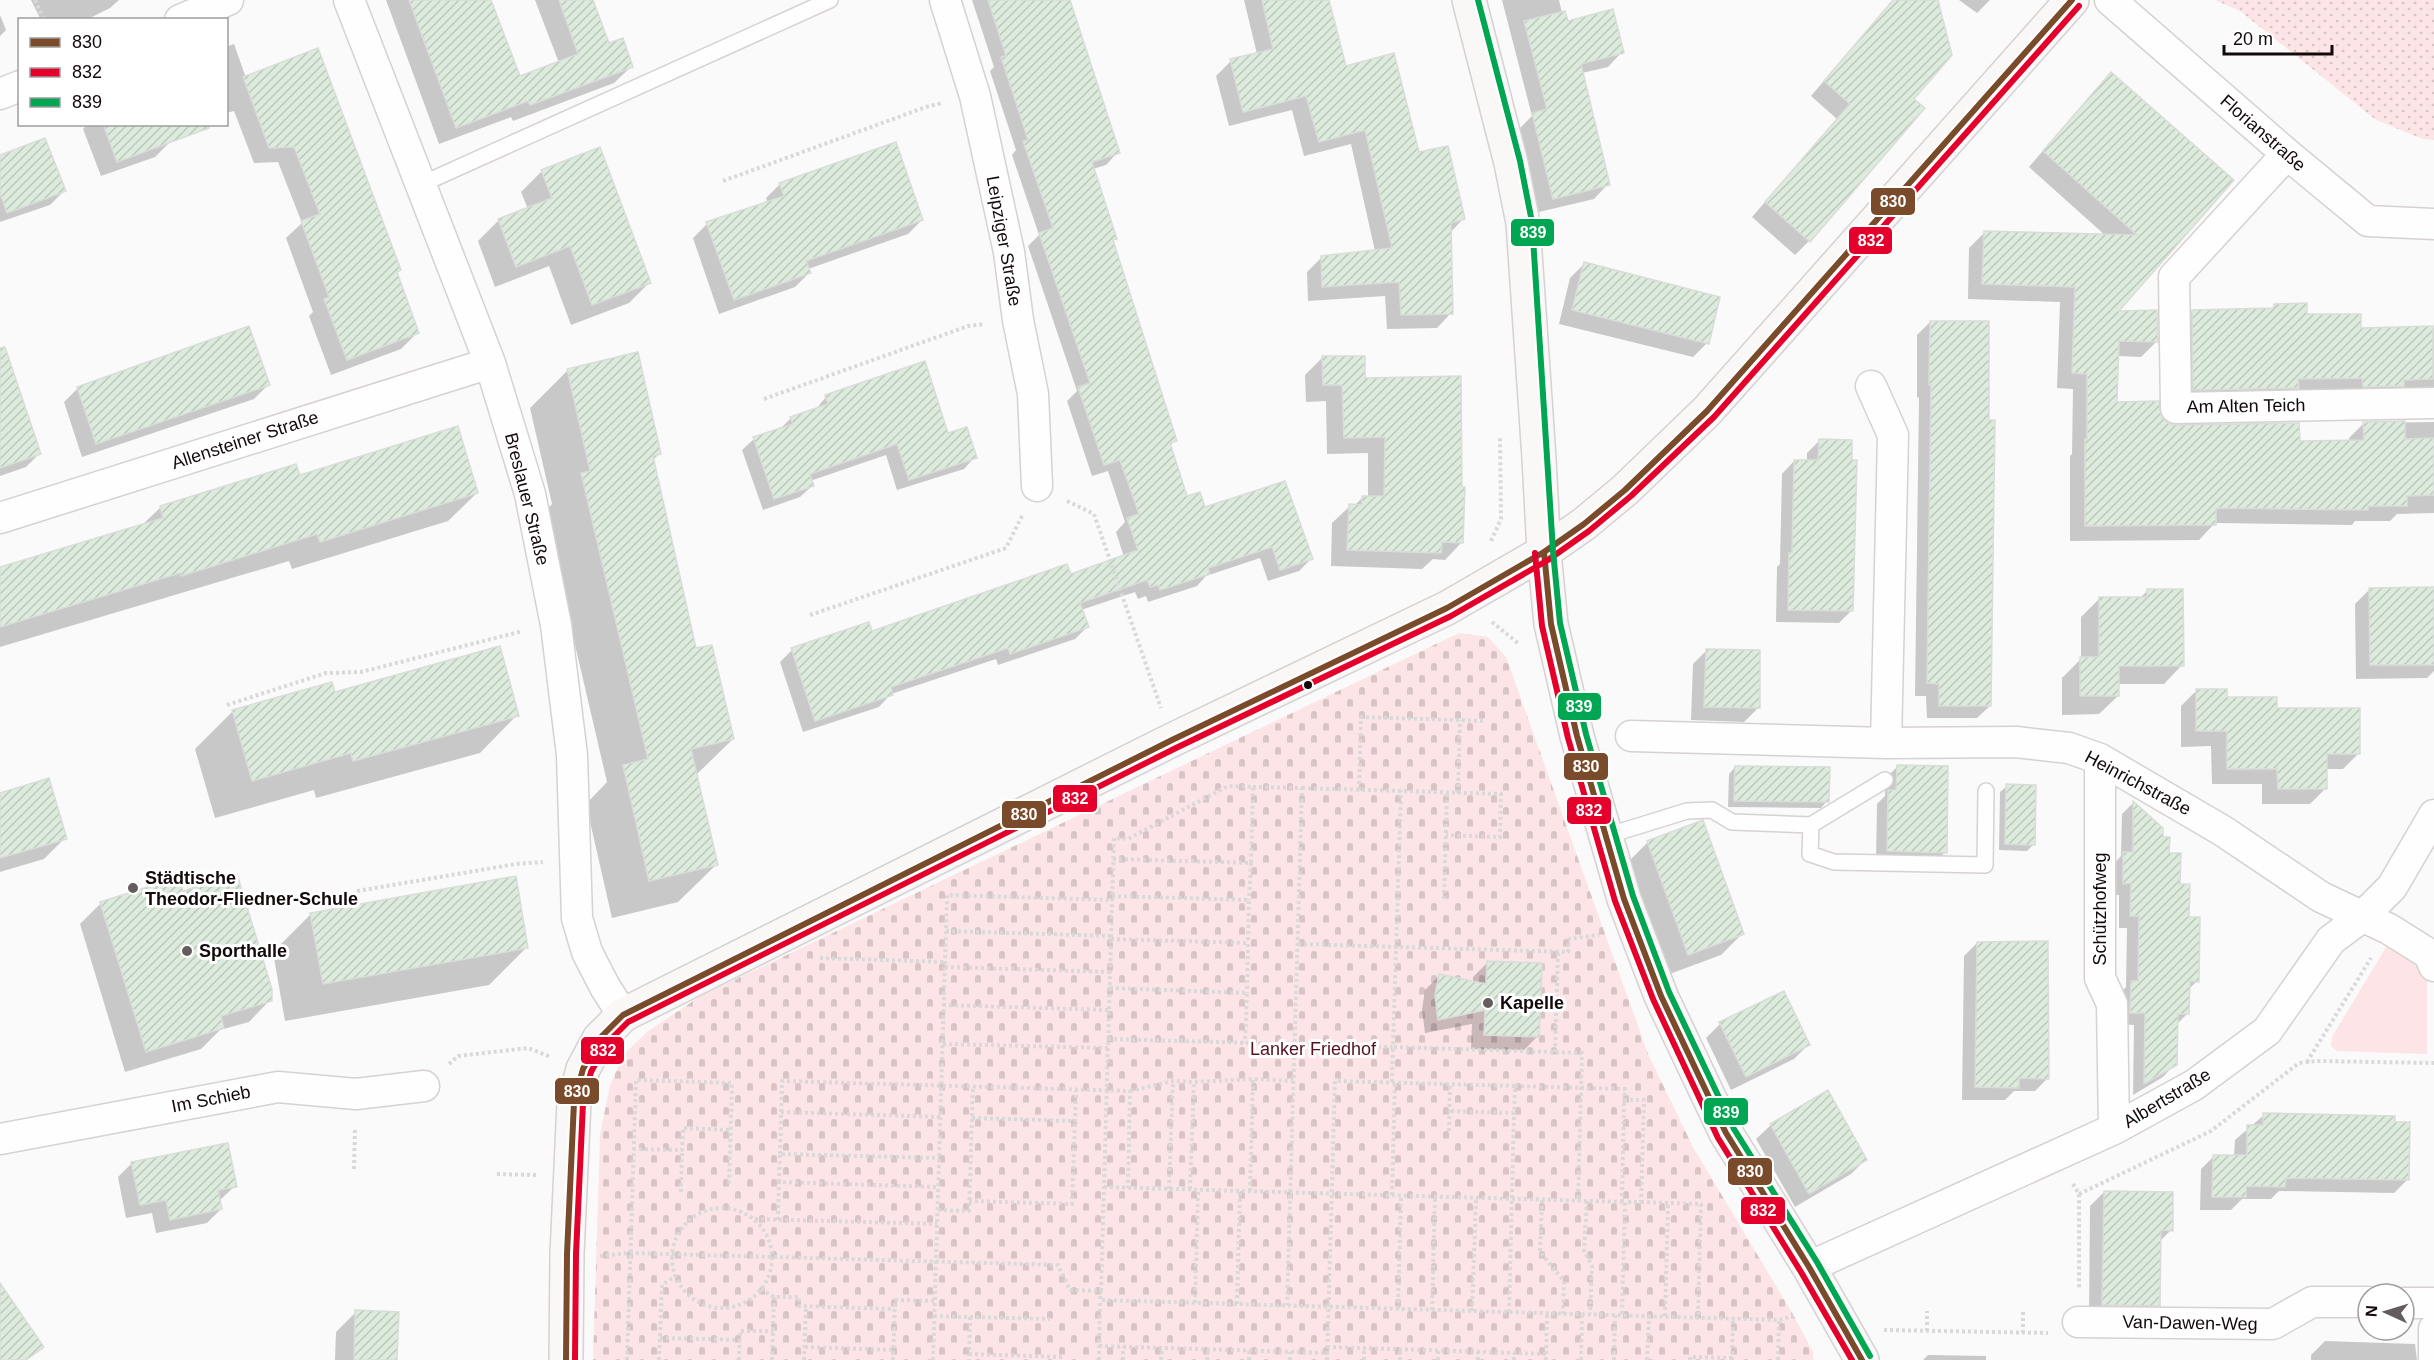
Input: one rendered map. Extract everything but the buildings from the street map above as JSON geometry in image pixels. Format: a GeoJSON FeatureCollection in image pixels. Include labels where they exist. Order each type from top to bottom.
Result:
{"type":"FeatureCollection","features":[{"type":"Feature","properties":{"kind":"street"},"geometry":{"type":"LineString","coordinates":[[185,18],[228,0]]}},
{"type":"Feature","properties":{"kind":"street","name":"Breslauer Straße"},"geometry":{"type":"LineString","coordinates":[[349,0],[490,363],[530,495],[556,625],[572,755],[577,918],[587,952],[623,1015]]}},
{"type":"Feature","properties":{"kind":"street","name":"Leipziger Straße"},"geometry":{"type":"LineString","coordinates":[[945,0],[975,96],[1009,252],[1018,320],[1033,394],[1037,486]]}},
{"type":"Feature","properties":{"kind":"street"},"geometry":{"type":"LineString","coordinates":[[1469,0],[1509,153],[1523,223],[1544,552],[1551,624],[1577,736],[1624,899],[1661,996],[1726,1133],[1809,1267],[1862,1360]]}},
{"type":"Feature","properties":{"kind":"street"},"geometry":{"type":"LineString","coordinates":[[566,1360],[567,1254],[574,1102],[583,1069],[599,1039],[623,1015],[1172,740],[1464,598],[1544,552],[1584,524],[1625,490],[1707,411],[2072,0]]}},
{"type":"Feature","properties":{"kind":"street","name":"Florianstraße"},"geometry":{"type":"LineString","coordinates":[[2110,0],[2287,154],[2368,221],[2434,224]]}},
{"type":"Feature","properties":{"kind":"street"},"geometry":{"type":"LineString","coordinates":[[0,94],[18,87]]}},
{"type":"Feature","properties":{"kind":"street","name":"Am Alten Teich"},"geometry":{"type":"LineString","coordinates":[[2287,154],[2174,277],[2176,408],[2434,403]]}},
{"type":"Feature","properties":{"kind":"street","name":"Allensteiner Straße"},"geometry":{"type":"LineString","coordinates":[[0,518],[490,363]]}},
{"type":"Feature","properties":{"kind":"street"},"geometry":{"type":"LineString","coordinates":[[1871,386],[1893,435],[1886,743]]}},
{"type":"Feature","properties":{"kind":"street","name":"Heinrichstraße"},"geometry":{"type":"LineString","coordinates":[[1630,736],[1886,743],[2016,742],[2069,748],[2100,759],[2223,831],[2321,897],[2362,917]]}},
{"type":"Feature","properties":{"kind":"street","name":"Schützhofweg"},"geometry":{"type":"LineString","coordinates":[[2100,759],[2100,978],[2112,1004],[2114,1129]]}},
{"type":"Feature","properties":{"kind":"street","name":"Albertstraße"},"geometry":{"type":"LineString","coordinates":[[1809,1267],[2114,1129],[2194,1085],[2267,1031],[2331,940],[2362,917],[2392,887],[2434,815]]}},
{"type":"Feature","properties":{"kind":"street"},"geometry":{"type":"LineString","coordinates":[[2362,917],[2389,929],[2428,954],[2434,966]]}},
{"type":"Feature","properties":{"kind":"street","name":"Im Schieb"},"geometry":{"type":"LineString","coordinates":[[0,1139],[278,1087],[356,1094],[424,1086]]}},
{"type":"Feature","properties":{"kind":"street","name":"Van-Dawen-Weg"},"geometry":{"type":"LineString","coordinates":[[2078,1322],[2273,1324],[2312,1302],[2356,1302]]}},
{"type":"Feature","properties":{"kind":"street"},"geometry":{"type":"LineString","coordinates":[[2416,1303],[2434,1303]]}},
{"type":"Feature","properties":{"kind":"street"},"geometry":{"type":"LineString","coordinates":[[2434,1329],[2434,1360]]}},
{"type":"Feature","properties":{"kind":"lane"},"geometry":{"type":"LineString","coordinates":[[422,184],[830,0]]}},
{"type":"Feature","properties":{"kind":"lane"},"geometry":{"type":"LineString","coordinates":[[1606,836],[1687,811],[1712,810],[1732,822],[1811,825],[1886,780]]}},
{"type":"Feature","properties":{"kind":"lane"},"geometry":{"type":"LineString","coordinates":[[1811,825],[1810,854],[1834,862],[1985,865],[1986,791]]}},
{"type":"Feature","properties":{"kind":"path"},"geometry":{"type":"LineString","coordinates":[[35,0],[43,18]]}},
{"type":"Feature","properties":{"kind":"path"},"geometry":{"type":"LineString","coordinates":[[723,181],[926,107],[975,96]]}},
{"type":"Feature","properties":{"kind":"path"},"geometry":{"type":"LineString","coordinates":[[764,399],[968,326],[1018,320]]}},
{"type":"Feature","properties":{"kind":"path"},"geometry":{"type":"LineString","coordinates":[[1487,549],[1501,519],[1500,436]]}},
{"type":"Feature","properties":{"kind":"path"},"geometry":{"type":"LineString","coordinates":[[810,615],[1006,548],[1037,486],[1094,514],[1172,740]]}},
{"type":"Feature","properties":{"kind":"path"},"geometry":{"type":"LineString","coordinates":[[1464,598],[1523,647]]}},
{"type":"Feature","properties":{"kind":"path"},"geometry":{"type":"LineString","coordinates":[[227,705],[326,673],[361,672],[511,633],[556,625]]}},
{"type":"Feature","properties":{"kind":"path"},"geometry":{"type":"LineString","coordinates":[[1359,790],[1361,717],[1485,721]]}},
{"type":"Feature","properties":{"kind":"path"},"geometry":{"type":"LineString","coordinates":[[1458,793],[1460,720]]}},
{"type":"Feature","properties":{"kind":"path"},"geometry":{"type":"LineString","coordinates":[[1099,1360],[1114,838],[1128,838],[1228,786],[1501,794],[1500,837],[1446,835]]}},
{"type":"Feature","properties":{"kind":"path"},"geometry":{"type":"LineString","coordinates":[[1245,1043],[1253,787]]}},
{"type":"Feature","properties":{"kind":"path"},"geometry":{"type":"LineString","coordinates":[[1287,1306],[1302,788]]}},
{"type":"Feature","properties":{"kind":"path"},"geometry":{"type":"LineString","coordinates":[[1392,1195],[1393,1047],[1401,791]]}},
{"type":"Feature","properties":{"kind":"path"},"geometry":{"type":"LineString","coordinates":[[1444,898],[1447,792]]}},
{"type":"Feature","properties":{"kind":"path"},"geometry":{"type":"LineString","coordinates":[[1113,859],[1251,863]]}},
{"type":"Feature","properties":{"kind":"path"},"geometry":{"type":"LineString","coordinates":[[357,891],[516,864],[574,860]]}},
{"type":"Feature","properties":{"kind":"path"},"geometry":{"type":"LineString","coordinates":[[933,1360],[947,895],[1249,900]]}},
{"type":"Feature","properties":{"kind":"path"},"geometry":{"type":"LineString","coordinates":[[2307,1062],[2389,929]]}},
{"type":"Feature","properties":{"kind":"path"},"geometry":{"type":"LineString","coordinates":[[946,931],[1248,943]]}},
{"type":"Feature","properties":{"kind":"path"},"geometry":{"type":"LineString","coordinates":[[1298,944],[1568,952],[1569,939],[1604,934]]}},
{"type":"Feature","properties":{"kind":"path"},"geometry":{"type":"LineString","coordinates":[[1555,1052],[1558,952]]}},
{"type":"Feature","properties":{"kind":"path"},"geometry":{"type":"LineString","coordinates":[[814,958],[1110,972]]}},
{"type":"Feature","properties":{"kind":"path"},"geometry":{"type":"LineString","coordinates":[[1110,988],[1247,993]]}},
{"type":"Feature","properties":{"kind":"path"},"geometry":{"type":"LineString","coordinates":[[944,1005],[1109,1010]]}},
{"type":"Feature","properties":{"kind":"path"},"geometry":{"type":"LineString","coordinates":[[1108,1039],[1582,1053],[1578,1201]]}},
{"type":"Feature","properties":{"kind":"path"},"geometry":{"type":"LineString","coordinates":[[943,1044],[1108,1048]]}},
{"type":"Feature","properties":{"kind":"path"},"geometry":{"type":"LineString","coordinates":[[424,1086],[458,1056],[528,1048],[583,1069]]}},
{"type":"Feature","properties":{"kind":"path"},"geometry":{"type":"LineString","coordinates":[[2079,1194],[2211,1131],[2300,1063],[2317,1061],[2434,1063]]}},
{"type":"Feature","properties":{"kind":"path"},"geometry":{"type":"LineString","coordinates":[[778,1220],[782,1081],[1130,1091],[1173,1081],[1253,1079],[1293,1081]]}},
{"type":"Feature","properties":{"kind":"path"},"geometry":{"type":"LineString","coordinates":[[1250,1191],[1253,1079]]}},
{"type":"Feature","properties":{"kind":"path"},"geometry":{"type":"LineString","coordinates":[[627,1360],[636,1080],[732,1083],[729,1185]]}},
{"type":"Feature","properties":{"kind":"path"},"geometry":{"type":"LineString","coordinates":[[1169,1189],[1173,1081]]}},
{"type":"Feature","properties":{"kind":"path"},"geometry":{"type":"LineString","coordinates":[[1327,1360],[1335,1081],[1625,1089],[1622,1315]]}},
{"type":"Feature","properties":{"kind":"path"},"geometry":{"type":"LineString","coordinates":[[1190,1190],[1194,1082]]}},
{"type":"Feature","properties":{"kind":"path"},"geometry":{"type":"LineString","coordinates":[[1449,1131],[1450,1084]]}},
{"type":"Feature","properties":{"kind":"path"},"geometry":{"type":"LineString","coordinates":[[1509,1312],[1515,1086]]}},
{"type":"Feature","properties":{"kind":"path"},"geometry":{"type":"LineString","coordinates":[[938,1210],[969,1211],[973,1087]]}},
{"type":"Feature","properties":{"kind":"path"},"geometry":{"type":"LineString","coordinates":[[969,1201],[1072,1204],[1076,1089]]}},
{"type":"Feature","properties":{"kind":"path"},"geometry":{"type":"LineString","coordinates":[[1128,1188],[1130,1091]]}},
{"type":"Feature","properties":{"kind":"path"},"geometry":{"type":"LineString","coordinates":[[354,1169],[356,1094]]}},
{"type":"Feature","properties":{"kind":"path"},"geometry":{"type":"LineString","coordinates":[[1624,1100],[1644,1100],[1641,1202]]}},
{"type":"Feature","properties":{"kind":"path"},"geometry":{"type":"LineString","coordinates":[[1449,1111],[1514,1113]]}},
{"type":"Feature","properties":{"kind":"path"},"geometry":{"type":"LineString","coordinates":[[781,1112],[940,1117]]}},
{"type":"Feature","properties":{"kind":"path"},"geometry":{"type":"LineString","coordinates":[[972,1118],[1075,1121]]}},
{"type":"Feature","properties":{"kind":"path"},"geometry":{"type":"LineString","coordinates":[[681,1192],[683,1128],[730,1130]]}},
{"type":"Feature","properties":{"kind":"path"},"geometry":{"type":"LineString","coordinates":[[633,1149],[682,1150]]}},
{"type":"Feature","properties":{"kind":"path"},"geometry":{"type":"LineString","coordinates":[[780,1154],[939,1158]]}},
{"type":"Feature","properties":{"kind":"path"},"geometry":{"type":"LineString","coordinates":[[1845,1329],[2065,1334],[2078,1322],[2079,1194],[2057,1155]]}},
{"type":"Feature","properties":{"kind":"path"},"geometry":{"type":"LineString","coordinates":[[779,1182],[939,1187]]}},
{"type":"Feature","properties":{"kind":"path"},"geometry":{"type":"LineString","coordinates":[[1104,1187],[1701,1204],[1698,1317]]}},
{"type":"Feature","properties":{"kind":"path"},"geometry":{"type":"LineString","coordinates":[[1195,1303],[1198,1190]]}},
{"type":"Feature","properties":{"kind":"path"},"geometry":{"type":"LineString","coordinates":[[1237,1304],[1240,1191]]}},
{"type":"Feature","properties":{"kind":"path"},"geometry":{"type":"LineString","coordinates":[[1398,1309],[1401,1196]]}},
{"type":"Feature","properties":{"kind":"path"},"geometry":{"type":"LineString","coordinates":[[1432,1310],[1435,1197]]}},
{"type":"Feature","properties":{"kind":"path"},"geometry":{"type":"LineString","coordinates":[[1472,1311],[1476,1198]]}},
{"type":"Feature","properties":{"kind":"path"},"geometry":{"type":"LineString","coordinates":[[1542,1200],[1539,1252],[1564,1281],[1563,1314]]}},
{"type":"Feature","properties":{"kind":"path"},"geometry":{"type":"LineString","coordinates":[[1587,1201],[1584,1250],[1592,1266],[1590,1314]]}},
{"type":"Feature","properties":{"kind":"path"},"geometry":{"type":"LineString","coordinates":[[1665,1317],[1668,1203]]}},
{"type":"Feature","properties":{"kind":"path"},"geometry":{"type":"LineString","coordinates":[[728,1208],[743,1212],[754,1219],[763,1229],[770,1243],[772,1256],[769,1275],[761,1288],[739,1305],[715,1307],[693,1298],[676,1276],[673,1254],[678,1235],[687,1223],[710,1209],[728,1208]]}},
{"type":"Feature","properties":{"kind":"path"},"geometry":{"type":"LineString","coordinates":[[754,1219],[937,1224]]}},
{"type":"Feature","properties":{"kind":"path"},"geometry":{"type":"LineString","coordinates":[[567,1254],[596,1256],[630,1252],[1058,1265],[1070,1290],[1101,1292]]}},
{"type":"Feature","properties":{"kind":"path"},"geometry":{"type":"LineString","coordinates":[[659,1360],[662,1285],[676,1276]]}},
{"type":"Feature","properties":{"kind":"path"},"geometry":{"type":"LineString","coordinates":[[761,1288],[774,1297],[799,1297],[799,1306],[894,1309]]}},
{"type":"Feature","properties":{"kind":"path"},"geometry":{"type":"LineString","coordinates":[[772,1360],[774,1297]]}},
{"type":"Feature","properties":{"kind":"path"},"geometry":{"type":"LineString","coordinates":[[893,1360],[895,1300],[936,1301]]}},
{"type":"Feature","properties":{"kind":"path"},"geometry":{"type":"LineString","coordinates":[[1101,1300],[1779,1320],[1794,1317]]}},
{"type":"Feature","properties":{"kind":"path"},"geometry":{"type":"LineString","coordinates":[[804,1360],[806,1306]]}},
{"type":"Feature","properties":{"kind":"path"},"geometry":{"type":"LineString","coordinates":[[1927,1311],[1927,1331]]}},
{"type":"Feature","properties":{"kind":"path"},"geometry":{"type":"LineString","coordinates":[[2023,1332],[2024,1312]]}},
{"type":"Feature","properties":{"kind":"path"},"geometry":{"type":"LineString","coordinates":[[1546,1360],[1547,1313]]}},
{"type":"Feature","properties":{"kind":"path"},"geometry":{"type":"LineString","coordinates":[[1581,1360],[1582,1314]]}},
{"type":"Feature","properties":{"kind":"path"},"geometry":{"type":"LineString","coordinates":[[1614,1360],[1616,1315]]}},
{"type":"Feature","properties":{"kind":"path"},"geometry":{"type":"LineString","coordinates":[[934,1316],[1050,1319]]}},
{"type":"Feature","properties":{"kind":"path"},"geometry":{"type":"LineString","coordinates":[[1647,1360],[1649,1316]]}},
{"type":"Feature","properties":{"kind":"path"},"geometry":{"type":"LineString","coordinates":[[969,1360],[970,1317]]}},
{"type":"Feature","properties":{"kind":"path"},"geometry":{"type":"LineString","coordinates":[[1690,1360],[1690,1357],[1732,1359],[1733,1318]]}},
{"type":"Feature","properties":{"kind":"path"},"geometry":{"type":"LineString","coordinates":[[1778,1360],[1779,1320]]}},
{"type":"Feature","properties":{"kind":"path"},"geometry":{"type":"LineString","coordinates":[[740,1360],[740,1331],[773,1331]]}},
{"type":"Feature","properties":{"kind":"path"},"geometry":{"type":"LineString","coordinates":[[660,1338],[740,1341]]}},
{"type":"Feature","properties":{"kind":"path"},"geometry":{"type":"LineString","coordinates":[[1099,1346],[1290,1352],[1364,1348],[1546,1354]]}},
{"type":"Feature","properties":{"kind":"path"},"geometry":{"type":"LineString","coordinates":[[805,1347],[893,1350]]}},
{"type":"Feature","properties":{"kind":"path"},"geometry":{"type":"LineString","coordinates":[[1123,1347],[1123,1360]]}},
{"type":"Feature","properties":{"kind":"path"},"geometry":{"type":"LineString","coordinates":[[1161,1360],[1162,1348]]}},
{"type":"Feature","properties":{"kind":"path"},"geometry":{"type":"LineString","coordinates":[[1364,1348],[1364,1360]]}},
{"type":"Feature","properties":{"kind":"path"},"geometry":{"type":"LineString","coordinates":[[1207,1360],[1208,1349]]}},
{"type":"Feature","properties":{"kind":"path"},"geometry":{"type":"LineString","coordinates":[[1249,1350],[1249,1360]]}},
{"type":"Feature","properties":{"kind":"path"},"geometry":{"type":"LineString","coordinates":[[1400,1350],[1400,1360]]}},
{"type":"Feature","properties":{"kind":"path"},"geometry":{"type":"LineString","coordinates":[[1438,1351],[1438,1360]]}},
{"type":"Feature","properties":{"kind":"path"},"geometry":{"type":"LineString","coordinates":[[1290,1352],[1290,1360]]}},
{"type":"Feature","properties":{"kind":"path"},"geometry":{"type":"LineString","coordinates":[[1478,1352],[1478,1360]]}},
{"type":"Feature","properties":{"kind":"path"},"geometry":{"type":"LineString","coordinates":[[1514,1353],[1514,1360]]}},
{"type":"Feature","properties":{"kind":"path"},"geometry":{"type":"LineString","coordinates":[[969,1354],[1064,1357]]}},
{"type":"Feature","properties":{"kind":"green space"},"geometry":{"type":"Polygon","coordinates":[[[2215,0],[2434,0],[2434,140],[2423,139],[2376,120],[2240,11],[2215,0]]]}},
{"type":"Feature","properties":{"kind":"green space","name":"Lanker Friedhof"},"geometry":{"type":"Polygon","coordinates":[[[1459,633],[1488,637],[1506,657],[1648,1054],[1693,1147],[1794,1316],[1813,1352],[1813,1360],[593,1360],[600,1135],[610,1085],[624,1054],[647,1032],[699,997],[1459,633]]]}},
{"type":"Feature","properties":{"kind":"green space"},"geometry":{"type":"Polygon","coordinates":[[[2388,944],[2419,967],[2427,978],[2427,1054],[2337,1051],[2331,1046],[2332,1037],[2388,944]]]}},
{"type":"Feature","properties":{"kind":"transit line","name":"839"},"geometry":{"type":"LineString","coordinates":[[1478,0],[1520,161],[1532,222],[1553,551],[1560,623],[1586,734],[1633,896],[1669,992],[1734,1129],[1817,1262],[1870,1356]]}},
{"type":"Feature","properties":{"kind":"transit line","name":"830"},"geometry":{"type":"LineString","coordinates":[[566,1360],[567,1254],[574,1102],[583,1069],[599,1039],[623,1015],[1172,740],[1447,608],[1544,552],[1584,524],[1625,490],[1707,411],[2072,0]]}},
{"type":"Feature","properties":{"kind":"transit line","name":"832"},"geometry":{"type":"LineString","coordinates":[[575,1360],[576,1254],[583,1103],[591,1072],[606,1044],[628,1022],[1176,748],[1451,616],[1548,560],[1589,531],[1631,496],[1714,417],[2079,6]]}},
{"type":"Feature","properties":{"kind":"transit line","name":"830"},"geometry":{"type":"LineString","coordinates":[[1544,552],[1551,624],[1577,736],[1624,899],[1661,996],[1726,1133],[1809,1267],[1862,1360]]}},
{"type":"Feature","properties":{"kind":"transit line","name":"832"},"geometry":{"type":"LineString","coordinates":[[1535,553],[1542,626],[1568,738],[1615,901],[1653,999],[1718,1138],[1801,1272],[1852,1360]]}},
{"type":"Feature","properties":{"kind":"place","name":"Städtische Theodor-Fliedner-Schule"},"geometry":{"type":"Point","coordinates":[133,888]}},
{"type":"Feature","properties":{"kind":"place","name":"Sporthalle"},"geometry":{"type":"Point","coordinates":[187,951]}},
{"type":"Feature","properties":{"kind":"place","name":"Kapelle"},"geometry":{"type":"Point","coordinates":[1488,1003]}}]}
